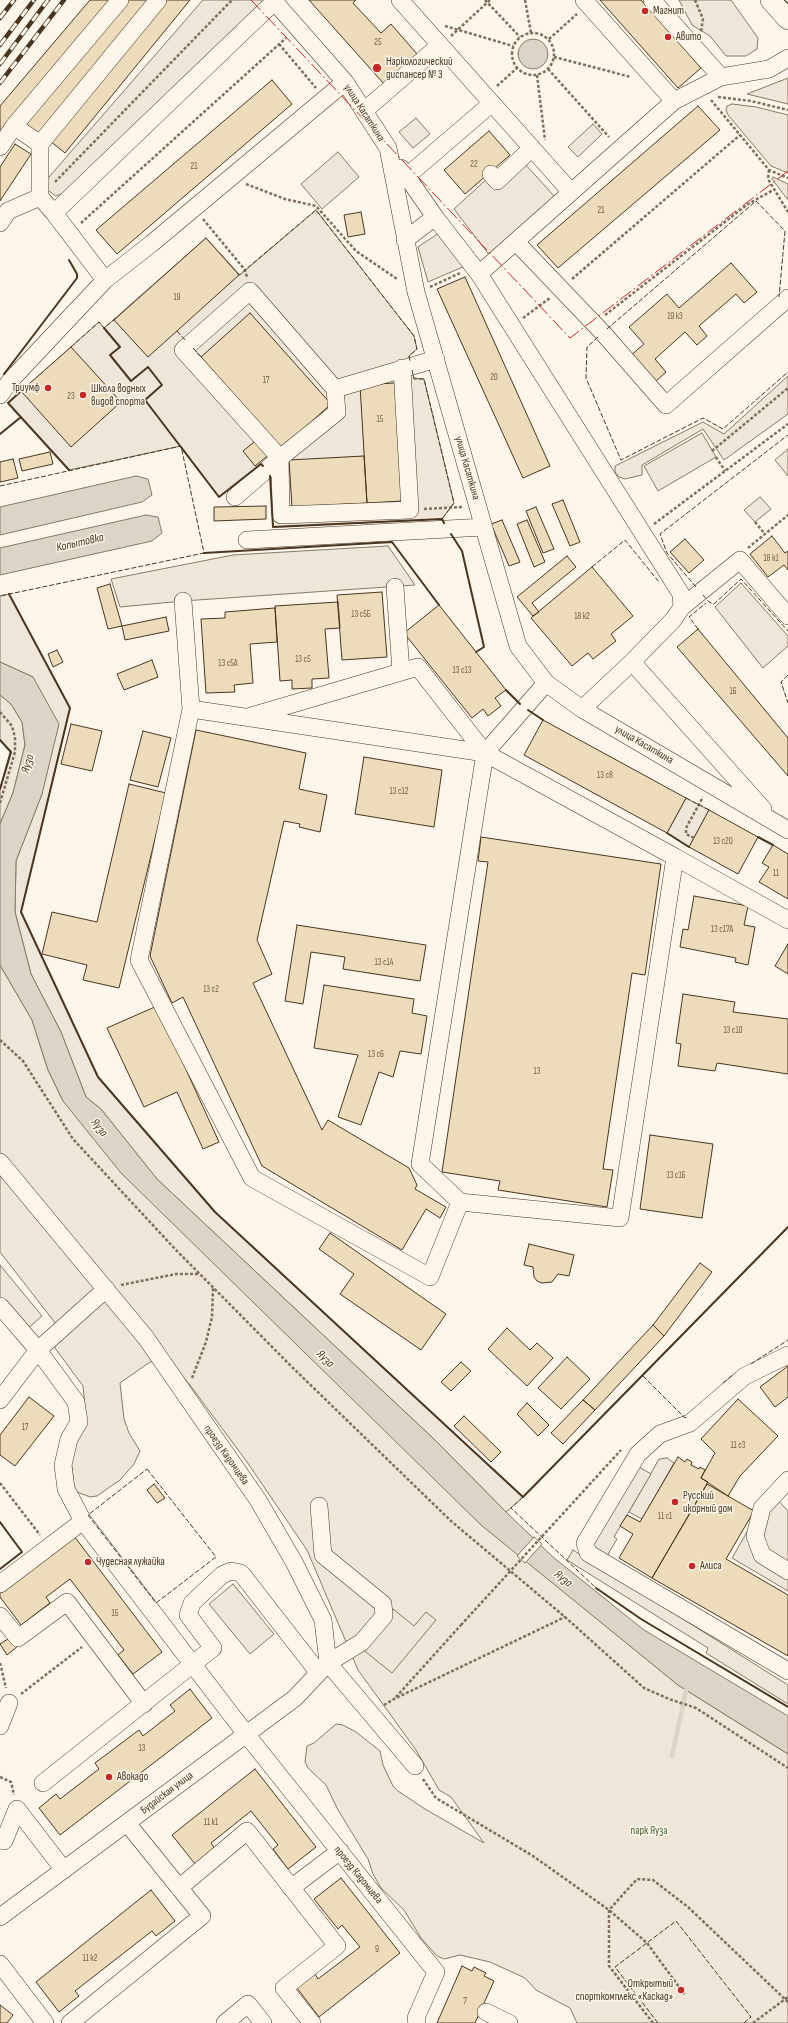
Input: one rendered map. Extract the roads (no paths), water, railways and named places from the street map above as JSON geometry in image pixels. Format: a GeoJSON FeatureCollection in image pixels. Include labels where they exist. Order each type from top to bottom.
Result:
{"type":"FeatureCollection","features":[{"type":"Feature","properties":{"kind":"main road"},"geometry":{"type":"LineString","coordinates":[[771,0],[788,19]]}},
{"type":"Feature","properties":{"kind":"street"},"geometry":{"type":"LineString","coordinates":[[0,147],[14,126],[120,0]]}},
{"type":"Feature","properties":{"kind":"street"},"geometry":{"type":"LineString","coordinates":[[105,280],[54,213],[40,198],[40,144],[158,0]]}},
{"type":"Feature","properties":{"kind":"street"},"geometry":{"type":"LineString","coordinates":[[400,0],[571,192]]}},
{"type":"Feature","properties":{"kind":"street"},"geometry":{"type":"LineString","coordinates":[[652,0],[721,77]]}},
{"type":"Feature","properties":{"kind":"street"},"geometry":{"type":"LineString","coordinates":[[54,213],[274,1]]}},
{"type":"Feature","properties":{"kind":"street","name":"улица Касаткина"},"geometry":{"type":"LineString","coordinates":[[274,1],[345,82],[388,148],[416,292],[518,646],[546,683],[582,709],[788,830]]}},
{"type":"Feature","properties":{"kind":"street"},"geometry":{"type":"LineString","coordinates":[[586,2],[674,101]]}},
{"type":"Feature","properties":{"kind":"street"},"geometry":{"type":"LineString","coordinates":[[364,111],[440,45]]}},
{"type":"Feature","properties":{"kind":"street"},"geometry":{"type":"LineString","coordinates":[[476,271],[516,242],[674,101],[721,77],[769,69],[788,58]]}},
{"type":"Feature","properties":{"kind":"street"},"geometry":{"type":"LineString","coordinates":[[0,395],[10,381],[105,280],[345,82]]}},
{"type":"Feature","properties":{"kind":"street"},"geometry":{"type":"LineString","coordinates":[[406,177],[489,100]]}},
{"type":"Feature","properties":{"kind":"street"},"geometry":{"type":"LineString","coordinates":[[14,126],[40,144]]}},
{"type":"Feature","properties":{"kind":"street"},"geometry":{"type":"LineString","coordinates":[[388,148],[406,177],[476,271],[512,327],[681,594],[682,607]]}},
{"type":"Feature","properties":{"kind":"street"},"geometry":{"type":"LineString","coordinates":[[491,174],[497,181],[532,148]]}},
{"type":"Feature","properties":{"kind":"street"},"geometry":{"type":"LineString","coordinates":[[0,223],[8,211],[40,198]]}},
{"type":"Feature","properties":{"kind":"street"},"geometry":{"type":"LineString","coordinates":[[405,240],[435,217]]}},
{"type":"Feature","properties":{"kind":"street"},"geometry":{"type":"LineString","coordinates":[[516,242],[594,324],[666,405],[788,298]]}},
{"type":"Feature","properties":{"kind":"street"},"geometry":{"type":"LineString","coordinates":[[235,497],[280,458],[337,412],[335,389],[250,291],[183,350],[280,458],[281,515],[410,510],[402,368]]}},
{"type":"Feature","properties":{"kind":"street"},"geometry":{"type":"LineString","coordinates":[[335,389],[436,359]]}},
{"type":"Feature","properties":{"kind":"street"},"geometry":{"type":"LineString","coordinates":[[247,540],[484,527]]}},
{"type":"Feature","properties":{"kind":"street"},"geometry":{"type":"LineString","coordinates":[[582,709],[632,662],[673,620],[682,607],[740,560],[788,616]]}},
{"type":"Feature","properties":{"kind":"street"},"geometry":{"type":"LineString","coordinates":[[394,587],[402,672]]}},
{"type":"Feature","properties":{"kind":"street"},"geometry":{"type":"LineString","coordinates":[[183,601],[191,709],[139,960],[252,1178],[430,1277],[460,1202]]}},
{"type":"Feature","properties":{"kind":"street"},"geometry":{"type":"LineString","coordinates":[[632,662],[774,821]]}},
{"type":"Feature","properties":{"kind":"street"},"geometry":{"type":"LineString","coordinates":[[248,717],[418,667],[485,753]]}},
{"type":"Feature","properties":{"kind":"street"},"geometry":{"type":"LineString","coordinates":[[546,683],[485,753],[420,1164],[460,1202],[620,1218],[676,857]]}},
{"type":"Feature","properties":{"kind":"street"},"geometry":{"type":"LineString","coordinates":[[191,709],[485,753],[788,920]]}},
{"type":"Feature","properties":{"kind":"street","name":"проезд Кадомцева"},"geometry":{"type":"LineString","coordinates":[[0,1162],[146,1338],[258,1500],[294,1562],[323,1620],[323,1667]]}},
{"type":"Feature","properties":{"kind":"street"},"geometry":{"type":"LineString","coordinates":[[0,1400],[38,1350],[106,1289]]}},
{"type":"Feature","properties":{"kind":"street","name":"проезд Кадомцева"},"geometry":{"type":"LineString","coordinates":[[0,1306],[38,1350],[76,1402],[78,1422],[69,1439],[63,1465],[66,1489],[83,1521],[246,1734],[436,1972],[436,1988],[416,2018],[416,2023]]}},
{"type":"Feature","properties":{"kind":"street"},"geometry":{"type":"LineString","coordinates":[[788,1355],[745,1376],[690,1423],[660,1434],[638,1454],[585,1543],[588,1553],[788,1671]]}},
{"type":"Feature","properties":{"kind":"street"},"geometry":{"type":"LineString","coordinates":[[788,1480],[762,1508],[755,1536],[762,1555],[788,1571]]}},
{"type":"Feature","properties":{"kind":"street","name":"Будайская улица"},"geometry":{"type":"LineString","coordinates":[[0,1917],[295,1698],[323,1667],[362,1642],[384,1616],[382,1604],[323,1555],[319,1506]]}},
{"type":"Feature","properties":{"kind":"street"},"geometry":{"type":"LineString","coordinates":[[0,1584],[83,1521]]}},
{"type":"Feature","properties":{"kind":"street"},"geometry":{"type":"LineString","coordinates":[[43,1783],[213,1648],[188,1615],[192,1603],[222,1575],[231,1571],[241,1574],[250,1583],[323,1667],[415,1766]]}},
{"type":"Feature","properties":{"kind":"street"},"geometry":{"type":"LineString","coordinates":[[0,1616],[18,1638],[66,1602],[144,1704]]}},
{"type":"Feature","properties":{"kind":"street"},"geometry":{"type":"LineString","coordinates":[[0,1726],[9,1703]]}},
{"type":"Feature","properties":{"kind":"street"},"geometry":{"type":"LineString","coordinates":[[4,1842],[17,1809],[64,1870]]}},
{"type":"Feature","properties":{"kind":"street"},"geometry":{"type":"LineString","coordinates":[[70,2023],[202,1916],[127,1823]]}},
{"type":"Feature","properties":{"kind":"street"},"geometry":{"type":"LineString","coordinates":[[179,1888],[247,1831],[337,1946],[284,1988],[312,2023]]}},
{"type":"Feature","properties":{"kind":"street"},"geometry":{"type":"LineString","coordinates":[[291,1888],[340,1851]]}},
{"type":"Feature","properties":{"kind":"street"},"geometry":{"type":"LineString","coordinates":[[0,1964],[45,2023]]}},
{"type":"Feature","properties":{"kind":"street"},"geometry":{"type":"LineString","coordinates":[[225,2023],[248,2004],[263,2023]]}},
{"type":"Feature","properties":{"kind":"street"},"geometry":{"type":"LineString","coordinates":[[26,2023],[33,2007]]}},
{"type":"Feature","properties":{"kind":"street"},"geometry":{"type":"LineString","coordinates":[[486,2012],[509,2023]]}},
{"type":"Feature","properties":{"kind":"water"},"geometry":{"type":"Polygon","coordinates":[[[533,39],[544,43],[548,54],[544,65],[533,69],[522,65],[518,54],[522,43],[533,39]]]}},
{"type":"Feature","properties":{"kind":"water"},"geometry":{"type":"Polygon","coordinates":[[[136,476],[148,479],[152,495],[142,502],[0,535],[0,507],[136,476]]]}},
{"type":"Feature","properties":{"kind":"water","name":"Копытовка"},"geometry":{"type":"Polygon","coordinates":[[[146,515],[158,517],[162,533],[152,541],[0,575],[0,548],[146,515]]]}},
{"type":"Feature","properties":{"kind":"water","name":"Яуза"},"geometry":{"type":"Polygon","coordinates":[[[0,662],[33,677],[59,724],[42,794],[16,861],[15,912],[31,974],[61,1032],[86,1097],[101,1109],[157,1179],[436,1441],[553,1557],[644,1630],[788,1716],[788,1754],[678,1685],[481,1525],[121,1173],[63,1101],[48,1070],[32,1020],[0,965],[0,824],[13,793],[25,745],[22,722],[11,704],[0,695],[0,662]]]}},
{"type":"Feature","properties":{"kind":"waterway"},"geometry":{"type":"LineString","coordinates":[[672,1756],[687,1686]]}},
{"type":"Feature","properties":{"kind":"tram line"},"geometry":{"type":"LineString","coordinates":[[784,0],[788,4]]}},
{"type":"Feature","properties":{"kind":"railway"},"geometry":{"type":"LineString","coordinates":[[0,18],[14,0]]}},
{"type":"Feature","properties":{"kind":"railway"},"geometry":{"type":"LineString","coordinates":[[0,45],[34,0]]}},
{"type":"Feature","properties":{"kind":"railway"},"geometry":{"type":"LineString","coordinates":[[0,64],[48,0]]}},
{"type":"Feature","properties":{"kind":"railway"},"geometry":{"type":"LineString","coordinates":[[0,83],[64,0]]}},
{"type":"Feature","properties":{"kind":"place","name":"Магнит"},"geometry":{"type":"Point","coordinates":[645,11]}},
{"type":"Feature","properties":{"kind":"place","name":"Авито"},"geometry":{"type":"Point","coordinates":[668,37]}},
{"type":"Feature","properties":{"kind":"place","name":"Наркологический диспансер № 3"},"geometry":{"type":"Point","coordinates":[377,68]}},
{"type":"Feature","properties":{"kind":"place","name":"Триумф"},"geometry":{"type":"Point","coordinates":[48,388]}},
{"type":"Feature","properties":{"kind":"place","name":"Школа водных видов спорта"},"geometry":{"type":"Point","coordinates":[83,395]}},
{"type":"Feature","properties":{"kind":"place","name":"Русский икорный дом"},"geometry":{"type":"Point","coordinates":[675,1502]}},
{"type":"Feature","properties":{"kind":"place","name":"Чудесная лужайка"},"geometry":{"type":"Point","coordinates":[88,1562]}},
{"type":"Feature","properties":{"kind":"place","name":"Алиса"},"geometry":{"type":"Point","coordinates":[692,1566]}},
{"type":"Feature","properties":{"kind":"place","name":"Авокадо"},"geometry":{"type":"Point","coordinates":[109,1777]}},
{"type":"Feature","properties":{"kind":"place","name":"Открытый спорткомплекс «Каскад»"},"geometry":{"type":"Point","coordinates":[681,1990]}},
{"type":"Feature","properties":{"kind":"park label","name":"парк Яуза"},"geometry":{"type":"Point","coordinates":[649,1831]}}]}
